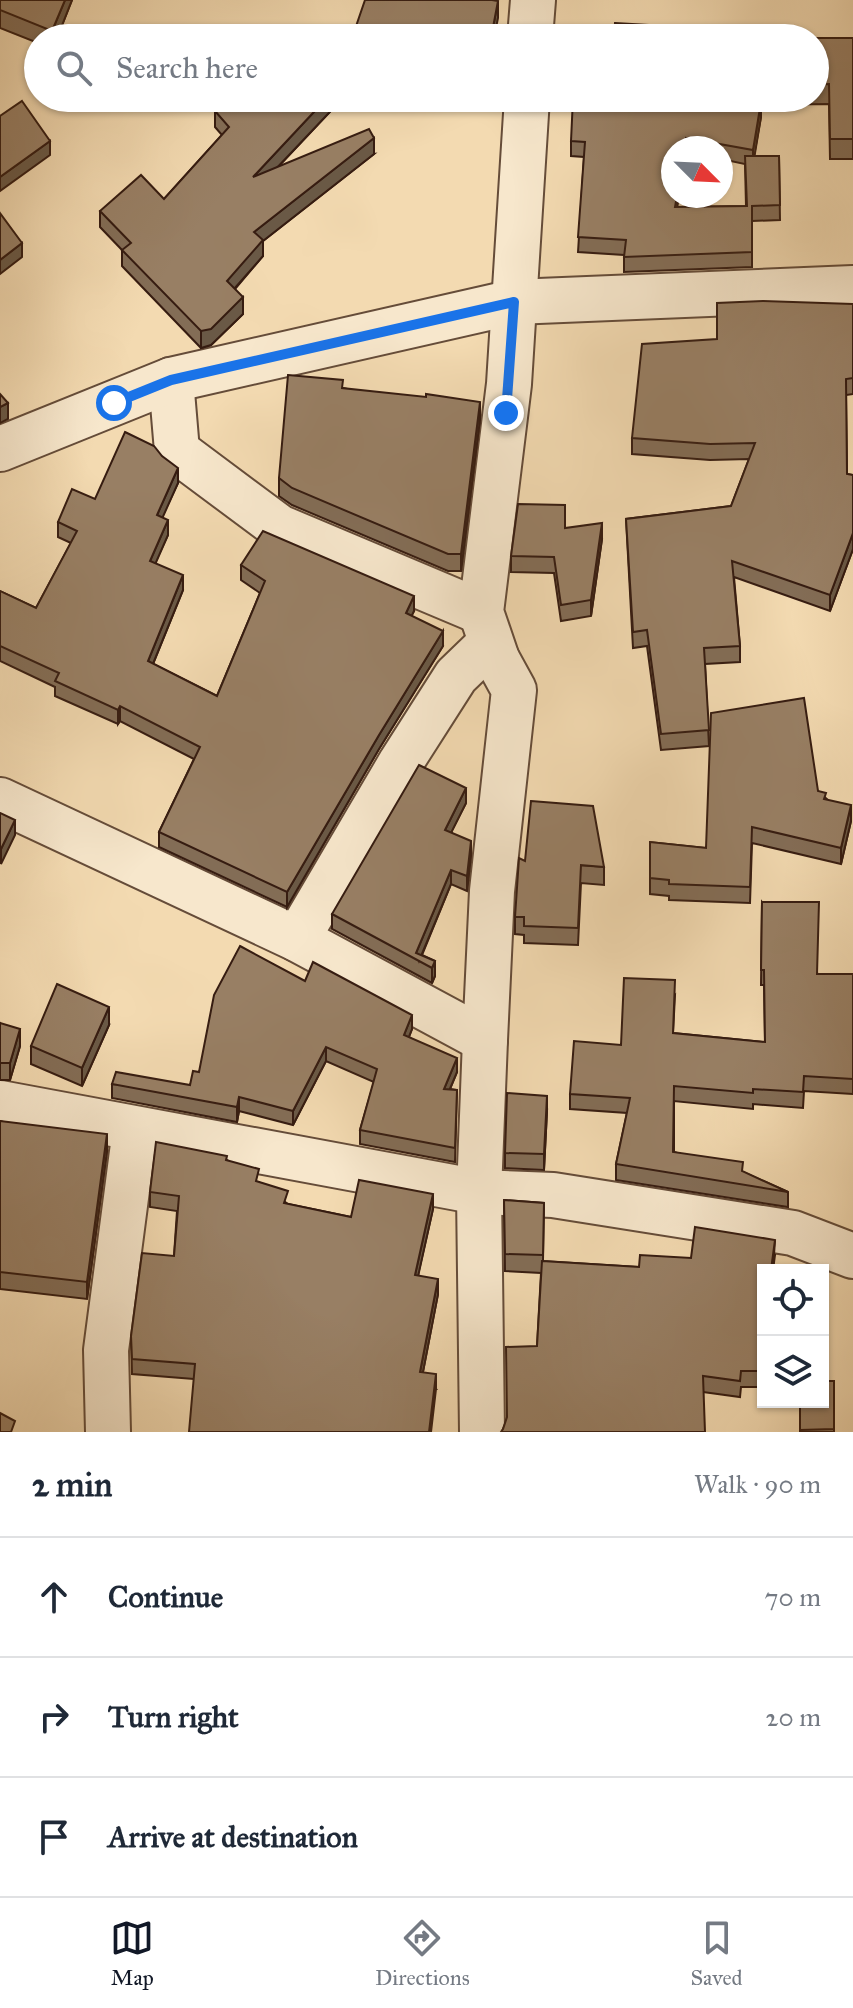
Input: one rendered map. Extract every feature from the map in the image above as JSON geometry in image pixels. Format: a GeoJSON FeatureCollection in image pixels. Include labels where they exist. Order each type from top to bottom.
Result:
{"type":"FeatureCollection","features":[{"type":"Feature","properties":{"kind":"street"},"geometry":{"type":"LineString","coordinates":[[531,24],[533,0]]}},
{"type":"Feature","properties":{"kind":"street"},"geometry":{"type":"LineString","coordinates":[[482,1432],[479,1192],[485,1040],[492,891],[514,690],[497,659],[481,612],[509,384],[526,112]]}},
{"type":"Feature","properties":{"kind":"street"},"geometry":{"type":"LineString","coordinates":[[0,449],[171,380],[514,302],[853,288]]}},
{"type":"Feature","properties":{"kind":"street"},"geometry":{"type":"LineString","coordinates":[[171,380],[177,451],[279,527],[481,612]]}},
{"type":"Feature","properties":{"kind":"street"},"geometry":{"type":"LineString","coordinates":[[297,939],[401,762],[456,676],[484,649],[497,659]]}},
{"type":"Feature","properties":{"kind":"street"},"geometry":{"type":"LineString","coordinates":[[0,800],[297,939],[485,1040]]}},
{"type":"Feature","properties":{"kind":"street"},"geometry":{"type":"LineString","coordinates":[[0,1103],[479,1192],[553,1195],[793,1233],[852,1256]]}},
{"type":"Feature","properties":{"kind":"street"},"geometry":{"type":"LineString","coordinates":[[108,1432],[106,1350],[135,1129]]}},
{"type":"Feature","properties":{"kind":"street"},"geometry":{"type":"LineString","coordinates":[[853,1234],[853,1284]]}},
{"type":"Feature","properties":{"kind":"building"},"geometry":{"type":"Polygon","coordinates":[[[0,0],[65,0],[55,24],[35,24],[0,10],[0,0]]]}},
{"type":"Feature","properties":{"kind":"building"},"geometry":{"type":"Polygon","coordinates":[[[365,0],[498,1],[494,24],[357,24],[365,0]]]}},
{"type":"Feature","properties":{"kind":"building"},"geometry":{"type":"Polygon","coordinates":[[[829,38],[853,38],[853,139],[830,139],[829,38]]]}},
{"type":"Feature","properties":{"kind":"building"},"geometry":{"type":"Polygon","coordinates":[[[22,101],[24,112],[30,112],[50,141],[0,177],[0,116],[22,101]]]}},
{"type":"Feature","properties":{"kind":"building"},"geometry":{"type":"Polygon","coordinates":[[[216,112],[314,112],[253,177],[369,129],[374,138],[254,232],[263,240],[227,281],[243,297],[211,329],[201,331],[122,250],[131,243],[100,211],[141,175],[164,199],[229,127],[216,112]]]}},
{"type":"Feature","properties":{"kind":"building"},"geometry":{"type":"Polygon","coordinates":[[[572,112],[759,112],[753,150],[733,146],[733,136],[661,136],[661,208],[747,206],[745,156],[779,156],[780,205],[752,206],[752,252],[624,257],[626,240],[578,237],[585,142],[571,141],[572,112]]]}},
{"type":"Feature","properties":{"kind":"building"},"geometry":{"type":"Polygon","coordinates":[[[0,213],[22,243],[0,260],[0,213]]]}},
{"type":"Feature","properties":{"kind":"building"},"geometry":{"type":"Polygon","coordinates":[[[717,303],[853,304],[853,378],[846,379],[847,474],[853,475],[853,533],[830,595],[732,561],[740,646],[704,648],[709,730],[661,734],[647,630],[633,632],[626,519],[731,506],[755,443],[710,444],[632,438],[642,344],[717,339],[717,303]]]}},
{"type":"Feature","properties":{"kind":"building"},"geometry":{"type":"Polygon","coordinates":[[[288,375],[343,380],[342,388],[426,397],[426,394],[480,402],[461,554],[448,554],[292,488],[279,478],[288,375]]]}},
{"type":"Feature","properties":{"kind":"building"},"geometry":{"type":"Polygon","coordinates":[[[0,394],[8,403],[0,407],[0,394]]]}},
{"type":"Feature","properties":{"kind":"building"},"geometry":{"type":"Polygon","coordinates":[[[125,432],[154,446],[178,468],[157,515],[168,520],[150,561],[183,575],[148,661],[217,696],[265,581],[241,565],[263,531],[414,596],[406,613],[443,631],[287,892],[159,832],[200,747],[120,706],[118,710],[55,681],[59,673],[0,646],[0,591],[36,608],[77,531],[58,522],[72,489],[95,499],[125,432]]]}},
{"type":"Feature","properties":{"kind":"building"},"geometry":{"type":"Polygon","coordinates":[[[518,504],[565,505],[565,528],[602,523],[591,600],[561,605],[554,557],[511,556],[518,504]]]}},
{"type":"Feature","properties":{"kind":"building"},"geometry":{"type":"Polygon","coordinates":[[[804,698],[818,791],[826,793],[824,799],[851,805],[841,848],[752,827],[750,887],[669,884],[669,880],[650,878],[650,842],[706,848],[711,713],[804,698]]]}},
{"type":"Feature","properties":{"kind":"building"},"geometry":{"type":"Polygon","coordinates":[[[419,765],[466,788],[445,830],[471,841],[467,876],[451,870],[416,953],[435,961],[432,968],[332,914],[419,765]]]}},
{"type":"Feature","properties":{"kind":"building"},"geometry":{"type":"Polygon","coordinates":[[[531,801],[593,806],[604,867],[581,865],[578,928],[524,926],[524,917],[515,917],[519,858],[525,861],[531,801]]]}},
{"type":"Feature","properties":{"kind":"building"},"geometry":{"type":"Polygon","coordinates":[[[0,813],[15,820],[1,849],[0,849],[0,813]]]}},
{"type":"Feature","properties":{"kind":"building"},"geometry":{"type":"Polygon","coordinates":[[[762,902],[819,902],[817,974],[853,974],[853,1079],[804,1076],[803,1092],[753,1089],[753,1093],[674,1086],[673,1152],[743,1162],[742,1171],[788,1192],[616,1164],[630,1098],[570,1094],[574,1041],[621,1045],[624,978],[675,980],[673,1033],[765,1042],[764,970],[761,970],[762,902]]]}},
{"type":"Feature","properties":{"kind":"building"},"geometry":{"type":"Polygon","coordinates":[[[240,946],[305,981],[313,962],[412,1015],[404,1035],[457,1058],[444,1089],[457,1090],[455,1148],[360,1130],[377,1069],[326,1047],[293,1111],[239,1097],[237,1107],[112,1084],[116,1072],[190,1085],[193,1071],[199,1072],[214,995],[240,946]]]}},
{"type":"Feature","properties":{"kind":"building"},"geometry":{"type":"Polygon","coordinates":[[[57,984],[109,1007],[82,1068],[31,1046],[57,984]]]}},
{"type":"Feature","properties":{"kind":"building"},"geometry":{"type":"Polygon","coordinates":[[[0,1023],[20,1029],[10,1063],[0,1063],[0,1023]]]}},
{"type":"Feature","properties":{"kind":"building"},"geometry":{"type":"Polygon","coordinates":[[[507,1093],[547,1096],[544,1154],[505,1153],[507,1093]]]}},
{"type":"Feature","properties":{"kind":"building"},"geometry":{"type":"Polygon","coordinates":[[[0,1121],[107,1134],[87,1282],[0,1272],[0,1121]]]}},
{"type":"Feature","properties":{"kind":"building"},"geometry":{"type":"Polygon","coordinates":[[[156,1142],[227,1156],[226,1160],[259,1169],[256,1181],[288,1191],[284,1203],[351,1217],[359,1180],[433,1194],[415,1275],[438,1279],[420,1372],[436,1374],[429,1432],[189,1432],[195,1364],[132,1359],[131,1336],[142,1253],[174,1256],[179,1196],[150,1192],[156,1142]]]}},
{"type":"Feature","properties":{"kind":"building"},"geometry":{"type":"Polygon","coordinates":[[[504,1200],[544,1203],[543,1255],[505,1254],[504,1200]]]}},
{"type":"Feature","properties":{"kind":"building"},"geometry":{"type":"Polygon","coordinates":[[[695,1227],[775,1240],[772,1264],[757,1264],[757,1371],[741,1371],[740,1381],[703,1376],[705,1432],[501,1432],[507,1417],[506,1347],[537,1346],[542,1261],[639,1267],[640,1255],[691,1258],[695,1227]]]}},
{"type":"Feature","properties":{"kind":"building"},"geometry":{"type":"Polygon","coordinates":[[[829,1381],[834,1381],[834,1429],[800,1430],[800,1408],[829,1408],[829,1381]]]}},
{"type":"Feature","properties":{"kind":"building"},"geometry":{"type":"Polygon","coordinates":[[[0,1413],[15,1421],[11,1432],[0,1432],[0,1413]]]}},
{"type":"Feature","properties":{"kind":"route"},"geometry":{"type":"LineString","coordinates":[[114,403],[171,380],[514,302],[506,413]]}}]}
